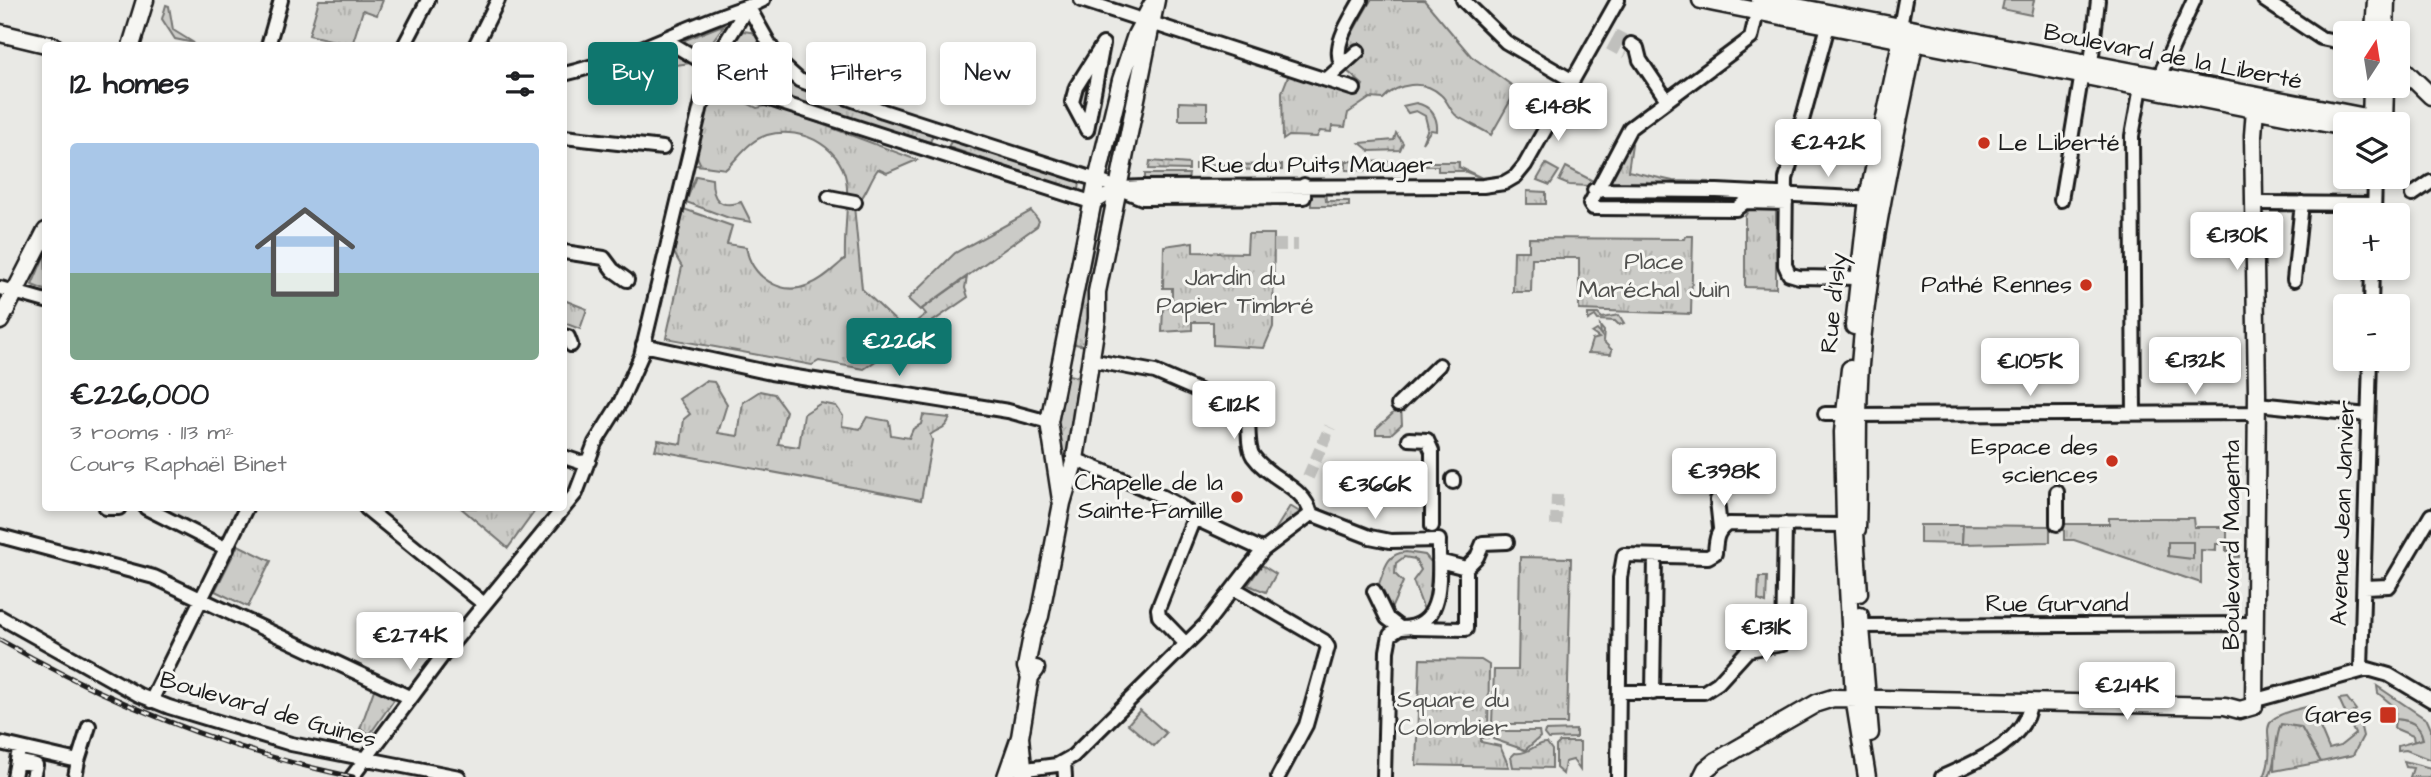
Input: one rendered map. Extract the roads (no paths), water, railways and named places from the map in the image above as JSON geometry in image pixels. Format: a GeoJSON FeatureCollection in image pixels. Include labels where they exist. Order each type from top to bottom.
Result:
{"type":"FeatureCollection","features":[{"type":"Feature","properties":{"kind":"main road"},"geometry":{"type":"LineString","coordinates":[[134,42],[145,0]]}},
{"type":"Feature","properties":{"kind":"main road"},"geometry":{"type":"LineString","coordinates":[[1006,777],[1020,737],[1030,677],[1026,667],[1029,649],[1040,616],[1062,503],[1075,459],[1097,319],[1097,292],[1155,0]]}},
{"type":"Feature","properties":{"kind":"main road","name":"Boulevard de la Liberté"},"geometry":{"type":"LineString","coordinates":[[1701,0],[1759,4],[1905,38],[1983,43],[2153,85],[2333,115]]}},
{"type":"Feature","properties":{"kind":"main road"},"geometry":{"type":"LineString","coordinates":[[2375,21],[2376,0]]}},
{"type":"Feature","properties":{"kind":"main road"},"geometry":{"type":"LineString","coordinates":[[2385,21],[2386,0]]}},
{"type":"Feature","properties":{"kind":"main road","name":"Boulevard de la Liberté"},"geometry":{"type":"LineString","coordinates":[[1759,4],[1828,26],[2086,70]]}},
{"type":"Feature","properties":{"kind":"main road"},"geometry":{"type":"LineString","coordinates":[[1062,503],[1049,422],[1097,180],[1121,79],[1149,20]]}},
{"type":"Feature","properties":{"kind":"main road"},"geometry":{"type":"LineString","coordinates":[[0,33],[42,43]]}},
{"type":"Feature","properties":{"kind":"main road","name":"Rue d'Isly"},"geometry":{"type":"LineString","coordinates":[[1849,414],[1859,278],[1905,38]]}},
{"type":"Feature","properties":{"kind":"main road"},"geometry":{"type":"LineString","coordinates":[[2410,76],[2425,90]]}},
{"type":"Feature","properties":{"kind":"main road","name":"Boulevard de la Liberté"},"geometry":{"type":"LineString","coordinates":[[2256,102],[2333,124]]}},
{"type":"Feature","properties":{"kind":"main road","name":"Boulevard Magenta"},"geometry":{"type":"LineString","coordinates":[[2250,705],[2254,624],[2256,102]]}},
{"type":"Feature","properties":{"kind":"main road","name":"Rue d'Isly"},"geometry":{"type":"LineString","coordinates":[[1849,414],[1874,198]]}},
{"type":"Feature","properties":{"kind":"main road"},"geometry":{"type":"LineString","coordinates":[[0,321],[8,290],[42,237]]}},
{"type":"Feature","properties":{"kind":"main road"},"geometry":{"type":"LineString","coordinates":[[1849,414],[1849,526],[1859,697],[1867,777]]}},
{"type":"Feature","properties":{"kind":"main road"},"geometry":{"type":"LineString","coordinates":[[1849,526],[1861,626],[1859,697],[1870,718],[1873,777]]}},
{"type":"Feature","properties":{"kind":"main road"},"geometry":{"type":"LineString","coordinates":[[1702,777],[1706,769],[1716,761],[1817,703],[1830,699],[1859,697],[2225,706],[2230,710],[2250,705]]}},
{"type":"Feature","properties":{"kind":"main road"},"geometry":{"type":"LineString","coordinates":[[1020,737],[1025,773]]}},
{"type":"Feature","properties":{"kind":"street"},"geometry":{"type":"LineString","coordinates":[[269,42],[281,0]]}},
{"type":"Feature","properties":{"kind":"street"},"geometry":{"type":"LineString","coordinates":[[406,42],[428,0]]}},
{"type":"Feature","properties":{"kind":"street"},"geometry":{"type":"LineString","coordinates":[[477,42],[498,0]]}},
{"type":"Feature","properties":{"kind":"street"},"geometry":{"type":"LineString","coordinates":[[665,42],[699,23],[762,0]]}},
{"type":"Feature","properties":{"kind":"street"},"geometry":{"type":"LineString","coordinates":[[1081,0],[1354,89]]}},
{"type":"Feature","properties":{"kind":"street"},"geometry":{"type":"LineString","coordinates":[[1341,63],[1338,56],[1341,36],[1361,0]]}},
{"type":"Feature","properties":{"kind":"street"},"geometry":{"type":"LineString","coordinates":[[1463,0],[1506,42],[1573,81],[1606,36],[1618,0]]}},
{"type":"Feature","properties":{"kind":"street"},"geometry":{"type":"LineString","coordinates":[[1905,0],[1905,38]]}},
{"type":"Feature","properties":{"kind":"street"},"geometry":{"type":"LineString","coordinates":[[2060,200],[2098,0]]}},
{"type":"Feature","properties":{"kind":"street"},"geometry":{"type":"LineString","coordinates":[[2134,414],[2132,136],[2194,0]]}},
{"type":"Feature","properties":{"kind":"street"},"geometry":{"type":"LineString","coordinates":[[2263,0],[2321,38],[2333,40]]}},
{"type":"Feature","properties":{"kind":"street"},"geometry":{"type":"LineString","coordinates":[[1759,4],[1751,38],[1630,128],[1594,190],[1590,204],[1593,208],[1735,209],[1745,202],[1786,199]]}},
{"type":"Feature","properties":{"kind":"street"},"geometry":{"type":"LineString","coordinates":[[726,42],[748,6]]}},
{"type":"Feature","properties":{"kind":"street","name":"Rue du Puits Mauger"},"geometry":{"type":"LineString","coordinates":[[748,6],[780,63],[799,80],[1097,180],[1119,188],[1130,196],[1142,198],[1304,191],[1333,185],[1483,186],[1504,183],[1513,178],[1537,145],[1573,81]]}},
{"type":"Feature","properties":{"kind":"street"},"geometry":{"type":"LineString","coordinates":[[1828,26],[1786,179],[1786,271],[1799,277],[1859,278]]}},
{"type":"Feature","properties":{"kind":"street"},"geometry":{"type":"LineString","coordinates":[[1104,44],[1087,130],[1072,103],[1076,86],[1104,44]]}},
{"type":"Feature","properties":{"kind":"street"},"geometry":{"type":"LineString","coordinates":[[1629,49],[1637,48],[1640,60],[1667,100]]}},
{"type":"Feature","properties":{"kind":"street"},"geometry":{"type":"LineString","coordinates":[[1326,80],[1341,63],[1358,51]]}},
{"type":"Feature","properties":{"kind":"street"},"geometry":{"type":"LineString","coordinates":[[567,73],[588,66]]}},
{"type":"Feature","properties":{"kind":"street"},"geometry":{"type":"LineString","coordinates":[[787,105],[1094,203],[1119,188]]}},
{"type":"Feature","properties":{"kind":"street"},"geometry":{"type":"LineString","coordinates":[[567,504],[576,493],[595,443],[635,372],[701,106]]}},
{"type":"Feature","properties":{"kind":"street"},"geometry":{"type":"LineString","coordinates":[[938,151],[945,130]]}},
{"type":"Feature","properties":{"kind":"street"},"geometry":{"type":"LineString","coordinates":[[567,137],[663,148]]}},
{"type":"Feature","properties":{"kind":"street"},"geometry":{"type":"LineString","coordinates":[[2412,195],[2431,182]]}},
{"type":"Feature","properties":{"kind":"street"},"geometry":{"type":"LineString","coordinates":[[1594,190],[1786,199],[1874,198]]}},
{"type":"Feature","properties":{"kind":"street"},"geometry":{"type":"LineString","coordinates":[[829,197],[855,202]]}},
{"type":"Feature","properties":{"kind":"street"},"geometry":{"type":"LineString","coordinates":[[2255,203],[2333,207]]}},
{"type":"Feature","properties":{"kind":"street"},"geometry":{"type":"LineString","coordinates":[[2294,280],[2302,204]]}},
{"type":"Feature","properties":{"kind":"street"},"geometry":{"type":"LineString","coordinates":[[567,252],[604,258],[613,270],[626,280]]}},
{"type":"Feature","properties":{"kind":"street"},"geometry":{"type":"LineString","coordinates":[[8,290],[42,300]]}},
{"type":"Feature","properties":{"kind":"street"},"geometry":{"type":"LineString","coordinates":[[643,345],[771,373],[995,409],[1049,422]]}},
{"type":"Feature","properties":{"kind":"street"},"geometry":{"type":"LineString","coordinates":[[1090,360],[1155,372],[1248,412],[1252,455],[1274,477],[1303,495],[1311,514],[1370,537],[1390,541],[1439,540],[1436,605],[1424,620],[1390,635],[1387,651],[1384,777]]}},
{"type":"Feature","properties":{"kind":"street"},"geometry":{"type":"LineString","coordinates":[[1398,405],[1440,365]]}},
{"type":"Feature","properties":{"kind":"street","name":"Avenue Jean Janvier"},"geometry":{"type":"LineString","coordinates":[[2361,670],[2370,371]]}},
{"type":"Feature","properties":{"kind":"street"},"geometry":{"type":"LineString","coordinates":[[1825,414],[2134,414],[2256,408],[2368,415]]}},
{"type":"Feature","properties":{"kind":"street"},"geometry":{"type":"LineString","coordinates":[[1409,439],[1427,440],[1432,451],[1432,526]]}},
{"type":"Feature","properties":{"kind":"street"},"geometry":{"type":"LineString","coordinates":[[567,458],[579,462],[589,461]]}},
{"type":"Feature","properties":{"kind":"street"},"geometry":{"type":"LineString","coordinates":[[1075,459],[1189,511],[1194,518],[1263,550]]}},
{"type":"Feature","properties":{"kind":"street"},"geometry":{"type":"LineString","coordinates":[[2057,492],[2057,524]]}},
{"type":"Feature","properties":{"kind":"street"},"geometry":{"type":"LineString","coordinates":[[1618,777],[1620,578],[1624,555],[1708,556],[1715,553],[1720,528],[1717,500]]}},
{"type":"Feature","properties":{"kind":"street"},"geometry":{"type":"LineString","coordinates":[[152,511],[227,550]]}},
{"type":"Feature","properties":{"kind":"street"},"geometry":{"type":"LineString","coordinates":[[151,701],[245,511]]}},
{"type":"Feature","properties":{"kind":"street"},"geometry":{"type":"LineString","coordinates":[[370,511],[484,604]]}},
{"type":"Feature","properties":{"kind":"street"},"geometry":{"type":"LineString","coordinates":[[352,777],[484,604],[561,511]]}},
{"type":"Feature","properties":{"kind":"street"},"geometry":{"type":"LineString","coordinates":[[1025,773],[1064,762],[1186,644],[1234,589],[1263,550],[1311,514]]}},
{"type":"Feature","properties":{"kind":"street"},"geometry":{"type":"LineString","coordinates":[[2364,587],[2389,586],[2431,515]]}},
{"type":"Feature","properties":{"kind":"street"},"geometry":{"type":"LineString","coordinates":[[1186,644],[1159,617],[1158,609],[1194,518]]}},
{"type":"Feature","properties":{"kind":"street"},"geometry":{"type":"LineString","coordinates":[[1720,528],[1728,524],[1849,526]]}},
{"type":"Feature","properties":{"kind":"street"},"geometry":{"type":"LineString","coordinates":[[1620,692],[1706,691],[1718,683],[1748,650],[1783,644],[1785,524]]}},
{"type":"Feature","properties":{"kind":"street"},"geometry":{"type":"LineString","coordinates":[[0,536],[154,577],[411,698]]}},
{"type":"Feature","properties":{"kind":"street"},"geometry":{"type":"LineString","coordinates":[[1461,568],[1477,557],[1483,542],[1507,542]]}},
{"type":"Feature","properties":{"kind":"street"},"geometry":{"type":"LineString","coordinates":[[1653,692],[1655,555]]}},
{"type":"Feature","properties":{"kind":"street"},"geometry":{"type":"LineString","coordinates":[[1439,561],[1461,568]]}},
{"type":"Feature","properties":{"kind":"street"},"geometry":{"type":"LineString","coordinates":[[1374,591],[1387,618],[1405,628],[1466,629],[1461,568]]}},
{"type":"Feature","properties":{"kind":"street"},"geometry":{"type":"LineString","coordinates":[[1234,589],[1324,641],[1328,647],[1306,725],[1278,777]]}},
{"type":"Feature","properties":{"kind":"street","name":"Boulevard de Guines"},"geometry":{"type":"LineString","coordinates":[[0,617],[151,701],[291,744],[365,761],[459,777]]}},
{"type":"Feature","properties":{"kind":"street","name":"Rue Gurvand"},"geometry":{"type":"LineString","coordinates":[[1861,626],[2254,624]]}},
{"type":"Feature","properties":{"kind":"street"},"geometry":{"type":"LineString","coordinates":[[2250,705],[2361,670],[2375,669],[2431,700]]}},
{"type":"Feature","properties":{"kind":"street"},"geometry":{"type":"LineString","coordinates":[[1942,777],[2016,735],[2028,719],[2030,701]]}},
{"type":"Feature","properties":{"kind":"street"},"geometry":{"type":"LineString","coordinates":[[75,777],[89,726]]}},
{"type":"Feature","properties":{"kind":"street"},"geometry":{"type":"LineString","coordinates":[[0,743],[36,765],[33,777]]}},
{"type":"Feature","properties":{"kind":"street"},"geometry":{"type":"LineString","coordinates":[[19,754],[78,761]]}},
{"type":"Feature","properties":{"kind":"street"},"geometry":{"type":"LineString","coordinates":[[14,777],[19,754]]}},
{"type":"Feature","properties":{"kind":"street"},"geometry":{"type":"LineString","coordinates":[[1064,762],[1065,777]]}},
{"type":"Feature","properties":{"kind":"tunnel"},"geometry":{"type":"LineString","coordinates":[[1614,35],[1631,44]]}},
{"type":"Feature","properties":{"kind":"tunnel"},"geometry":{"type":"LineString","coordinates":[[1609,44],[1626,53]]}},
{"type":"Feature","properties":{"kind":"tunnel"},"geometry":{"type":"LineString","coordinates":[[1274,245],[1298,245]]}},
{"type":"Feature","properties":{"kind":"tunnel"},"geometry":{"type":"LineString","coordinates":[[1308,477],[1330,427]]}},
{"type":"Feature","properties":{"kind":"tunnel"},"geometry":{"type":"LineString","coordinates":[[1556,525],[1557,495]]}},
{"type":"Feature","properties":{"kind":"railway"},"geometry":{"type":"LineString","coordinates":[[0,640],[84,684],[171,722],[261,753],[353,777]]}},
{"type":"Feature","properties":{"kind":"place","name":"Le Liberté"},"geometry":{"type":"Point","coordinates":[1984,143]}},
{"type":"Feature","properties":{"kind":"place","name":"Pathé Rennes"},"geometry":{"type":"Point","coordinates":[2086,285]}},
{"type":"Feature","properties":{"kind":"place","name":"Espace des sciences"},"geometry":{"type":"Point","coordinates":[2112,461]}},
{"type":"Feature","properties":{"kind":"place","name":"Chapelle de la Sainte-Famille"},"geometry":{"type":"Point","coordinates":[1237,497]}},
{"type":"Feature","properties":{"kind":"place","name":"Gares"},"geometry":{"type":"Point","coordinates":[2388,715]}},
{"type":"Feature","properties":{"kind":"park label","name":"Place Maréchal Juin"},"geometry":{"type":"Point","coordinates":[1654,276]}},
{"type":"Feature","properties":{"kind":"park label","name":"Jardin du Papier Timbré"},"geometry":{"type":"Point","coordinates":[1235,292]}},
{"type":"Feature","properties":{"kind":"park label","name":"Square du Colombier"},"geometry":{"type":"Point","coordinates":[1453,714]}}]}
